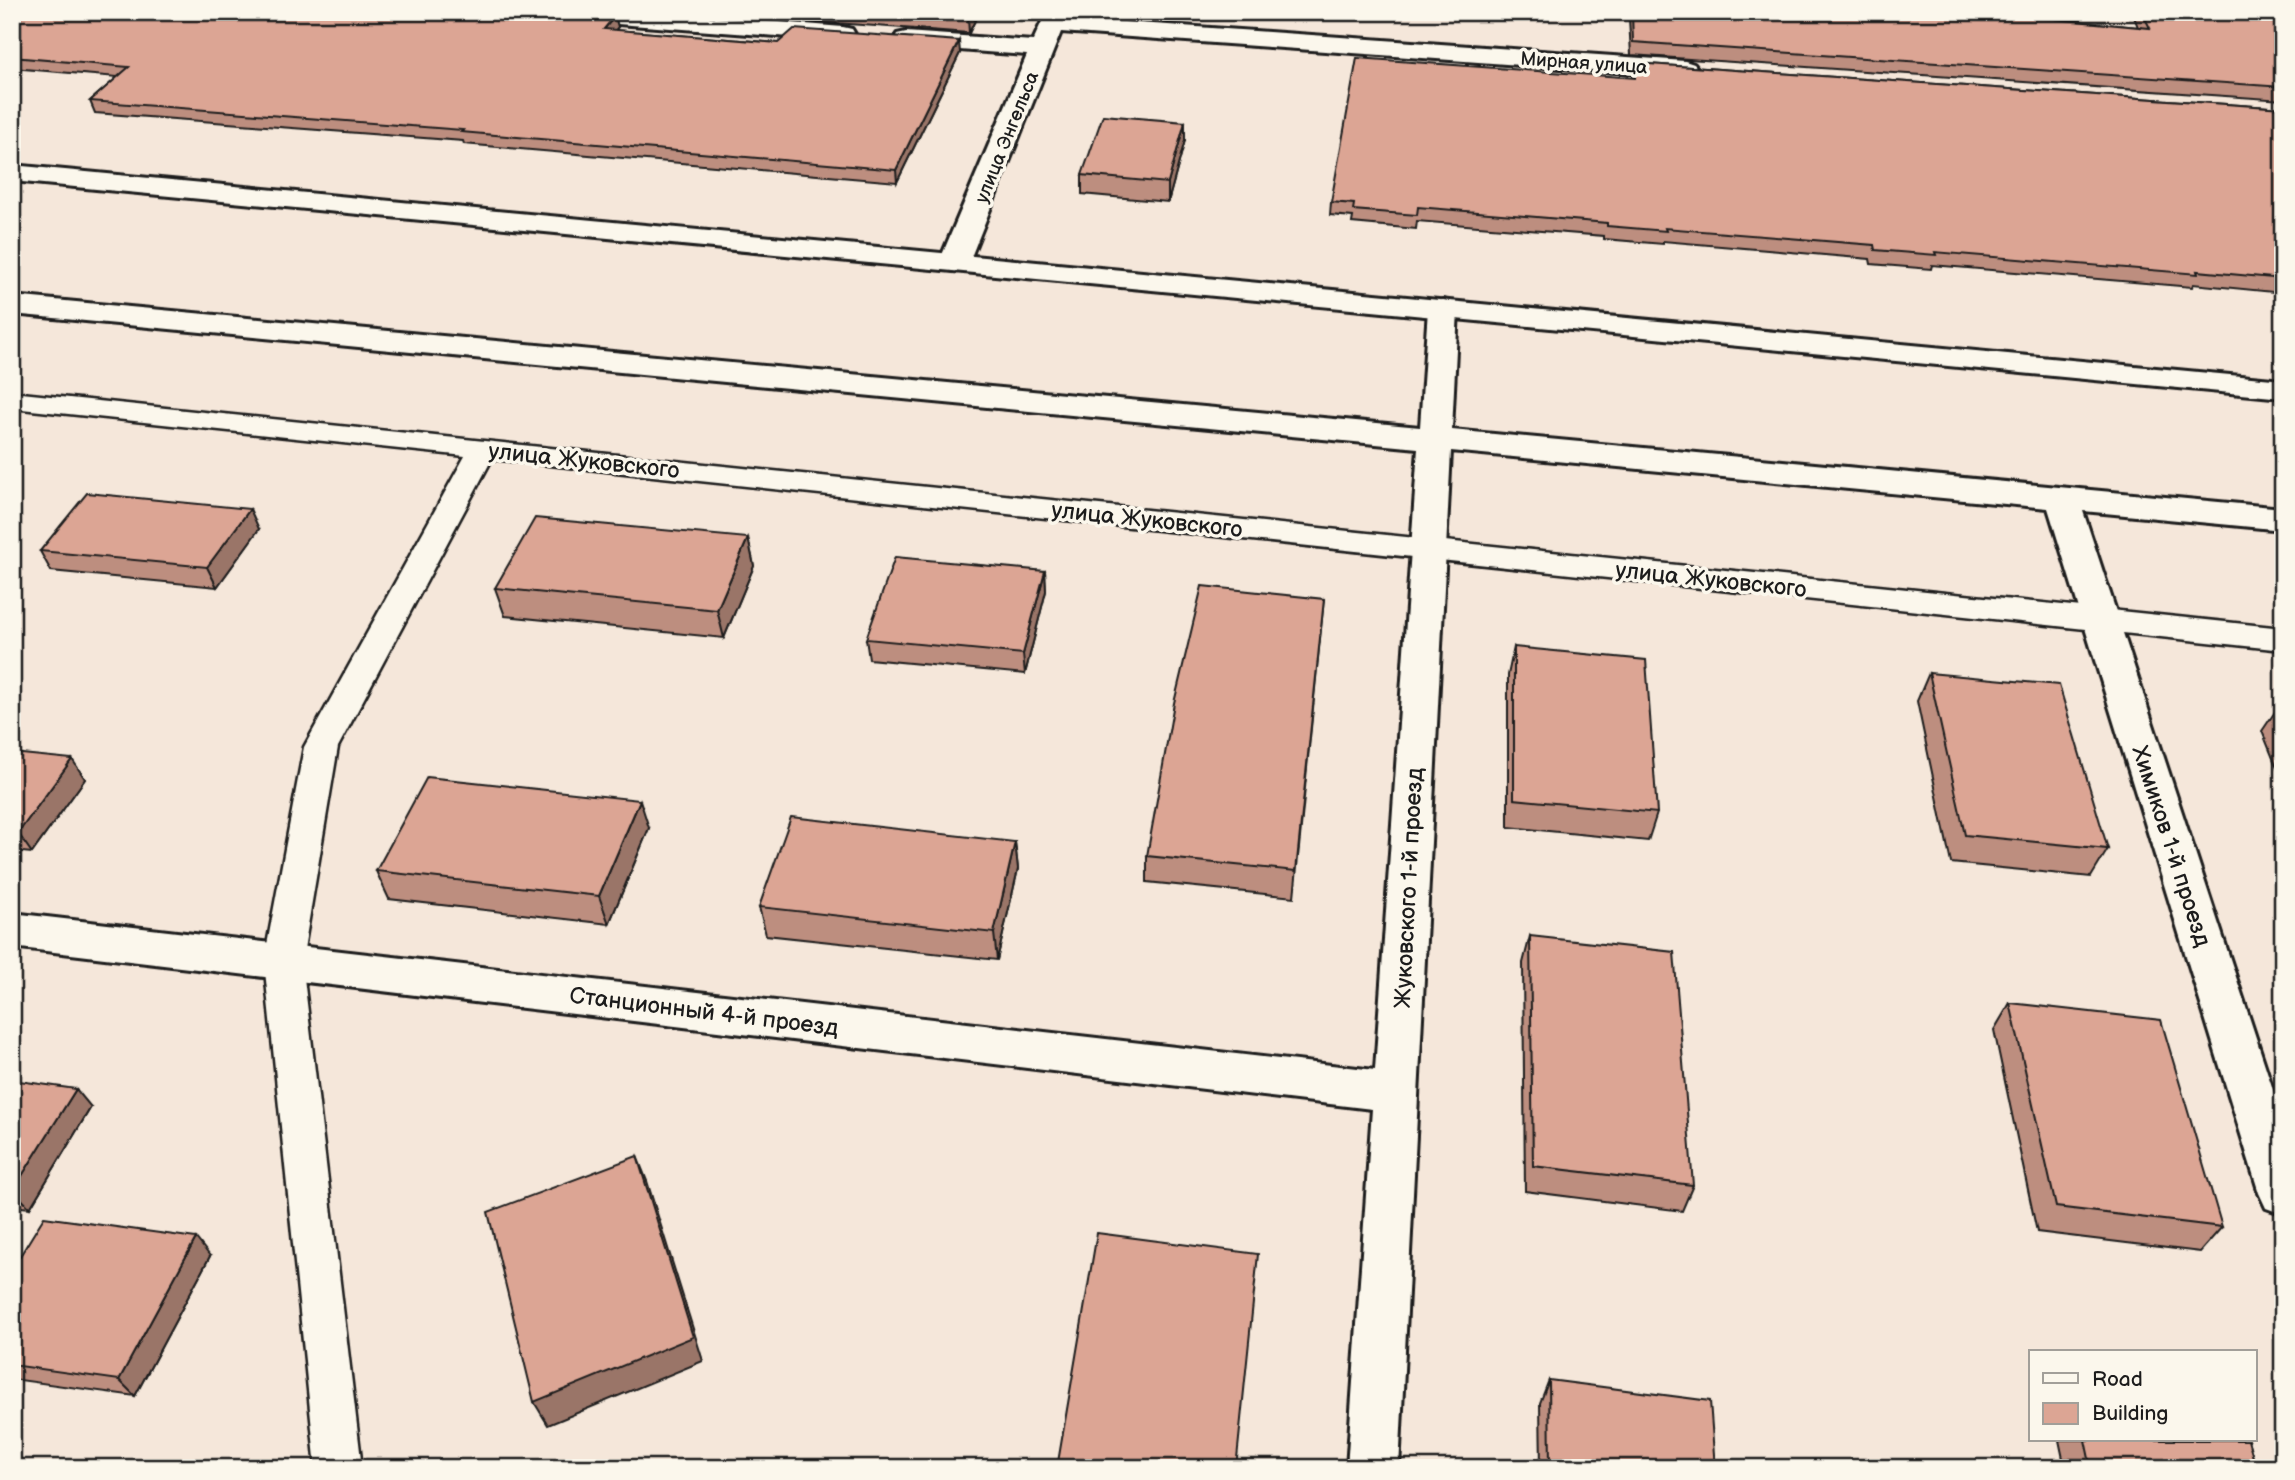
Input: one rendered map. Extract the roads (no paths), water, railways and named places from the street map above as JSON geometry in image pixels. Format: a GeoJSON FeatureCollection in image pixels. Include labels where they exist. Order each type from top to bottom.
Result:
{"type":"FeatureCollection","features":[{"type":"Feature","properties":{"kind":"street","name":"Мирная улица"},"geometry":{"type":"LineString","coordinates":[[552,12],[667,16],[874,36],[1050,28],[1711,71]]}},
{"type":"Feature","properties":{"kind":"street","name":"улица Энгельса"},"geometry":{"type":"LineString","coordinates":[[954,262],[1050,28]]}},
{"type":"Feature","properties":{"kind":"street"},"geometry":{"type":"LineString","coordinates":[[12,173],[2283,388]]}},
{"type":"Feature","properties":{"kind":"street"},"geometry":{"type":"LineString","coordinates":[[12,305],[2283,519]]}},
{"type":"Feature","properties":{"kind":"street","name":"Жуковского 1-й проезд"},"geometry":{"type":"LineString","coordinates":[[1373,1468],[1443,309]]}},
{"type":"Feature","properties":{"kind":"street","name":"Химиков 1-й проезд"},"geometry":{"type":"LineString","coordinates":[[2062,498],[2283,1194]]}},
{"type":"Feature","properties":{"kind":"street","name":"Станционный 4-й проезд"},"geometry":{"type":"LineString","coordinates":[[12,930],[1396,1092]]}},
{"type":"Feature","properties":{"kind":"lane","name":"улица Жуковского"},"geometry":{"type":"LineString","coordinates":[[12,400],[2283,639]]}},
{"type":"Feature","properties":{"kind":"lane"},"geometry":{"type":"LineString","coordinates":[[338,1468],[283,961],[321,747],[483,449]]}}]}
